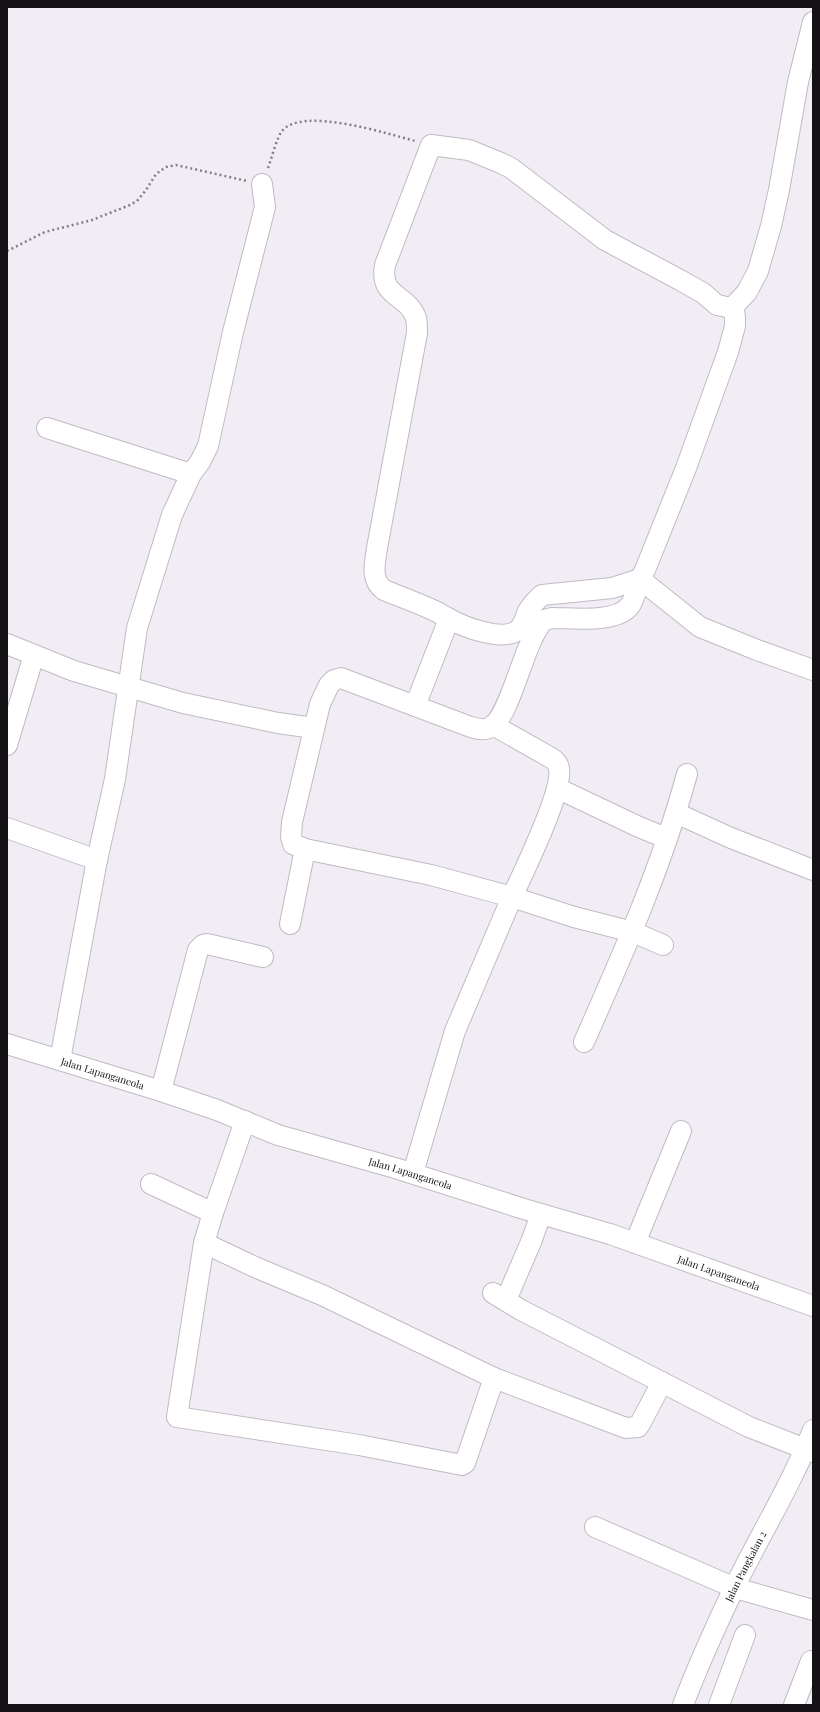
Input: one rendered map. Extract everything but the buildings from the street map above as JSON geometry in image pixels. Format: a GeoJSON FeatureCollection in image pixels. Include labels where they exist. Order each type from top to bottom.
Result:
{"type":"FeatureCollection","features":[{"type":"Feature","properties":{"kind":"street"},"geometry":{"type":"LineString","coordinates":[[640,579],[612,588],[542,595],[536,600],[523,624],[517,630],[509,634],[487,633],[449,619],[437,612],[378,587],[374,574],[377,548],[417,333],[416,318],[409,307],[387,288],[383,275],[395,237],[431,145],[468,150],[502,163],[511,168],[605,240],[703,293],[717,305],[733,307],[747,292],[758,271],[771,226],[779,190],[798,82],[813,22]]}},
{"type":"Feature","properties":{"kind":"street"},"geometry":{"type":"LineString","coordinates":[[60,1060],[97,860],[115,780],[139,621],[172,515],[192,474],[208,446],[233,332],[265,207],[262,184]]}},
{"type":"Feature","properties":{"kind":"street"},"geometry":{"type":"LineString","coordinates":[[663,945],[633,932],[574,917],[512,897],[431,875],[305,849],[293,844],[291,837],[292,822],[320,704],[329,685],[334,680],[341,678],[477,729],[484,729],[493,725],[504,712],[532,637],[544,620],[552,618],[609,617],[621,613],[631,604],[686,468],[728,352],[735,326],[733,307]]}},
{"type":"Feature","properties":{"kind":"street"},"geometry":{"type":"LineString","coordinates":[[47,428],[192,474]]}},
{"type":"Feature","properties":{"kind":"street"},"geometry":{"type":"LineString","coordinates":[[640,579],[700,627],[757,650],[813,670]]}},
{"type":"Feature","properties":{"kind":"street"},"geometry":{"type":"LineString","coordinates":[[416,706],[449,619]]}},
{"type":"Feature","properties":{"kind":"street"},"geometry":{"type":"LineString","coordinates":[[7,644],[74,671],[200,708],[278,723],[314,728]]}},
{"type":"Feature","properties":{"kind":"street"},"geometry":{"type":"LineString","coordinates":[[7,745],[34,655]]}},
{"type":"Feature","properties":{"kind":"street"},"geometry":{"type":"LineString","coordinates":[[412,1173],[455,1031],[537,842],[558,788],[560,770],[558,763],[493,725]]}},
{"type":"Feature","properties":{"kind":"street"},"geometry":{"type":"LineString","coordinates":[[584,1042],[633,932],[676,813],[687,774]]}},
{"type":"Feature","properties":{"kind":"street"},"geometry":{"type":"LineString","coordinates":[[558,788],[639,827],[666,838]]}},
{"type":"Feature","properties":{"kind":"street"},"geometry":{"type":"LineString","coordinates":[[676,813],[731,838],[813,870]]}},
{"type":"Feature","properties":{"kind":"street"},"geometry":{"type":"LineString","coordinates":[[7,828],[97,860]]}},
{"type":"Feature","properties":{"kind":"street"},"geometry":{"type":"LineString","coordinates":[[290,924],[305,849]]}},
{"type":"Feature","properties":{"kind":"street"},"geometry":{"type":"LineString","coordinates":[[160,1091],[198,950],[203,945],[207,944],[263,957]]}},
{"type":"Feature","properties":{"kind":"street","name":"Jalan Lapanganeola"},"geometry":{"type":"LineString","coordinates":[[7,1044],[160,1091],[244,1121],[278,1135],[412,1173],[541,1214],[581,1225],[813,1306]]}},
{"type":"Feature","properties":{"kind":"street"},"geometry":{"type":"LineString","coordinates":[[244,1121],[204,1243],[177,1417],[360,1444],[462,1465],[465,1463],[494,1378]]}},
{"type":"Feature","properties":{"kind":"street"},"geometry":{"type":"LineString","coordinates":[[635,1243],[681,1131]]}},
{"type":"Feature","properties":{"kind":"street"},"geometry":{"type":"LineString","coordinates":[[151,1184],[213,1213]]}},
{"type":"Feature","properties":{"kind":"street"},"geometry":{"type":"LineString","coordinates":[[541,1214],[531,1242],[500,1297],[749,1427],[809,1451]]}},
{"type":"Feature","properties":{"kind":"street"},"geometry":{"type":"LineString","coordinates":[[204,1243],[257,1268],[322,1295],[494,1378],[626,1428],[638,1427],[662,1382]]}},
{"type":"Feature","properties":{"kind":"street","name":"Jalan Pangkalan 2"},"geometry":{"type":"LineString","coordinates":[[683,1705],[735,1588],[809,1451],[813,1430]]}},
{"type":"Feature","properties":{"kind":"street"},"geometry":{"type":"LineString","coordinates":[[595,1527],[735,1588],[813,1610]]}},
{"type":"Feature","properties":{"kind":"street"},"geometry":{"type":"LineString","coordinates":[[719,1705],[745,1636]]}},
{"type":"Feature","properties":{"kind":"street"},"geometry":{"type":"LineString","coordinates":[[794,1705],[811,1661]]}},
{"type":"Feature","properties":{"kind":"path"},"geometry":{"type":"LineString","coordinates":[[7,251],[45,232],[92,220],[130,205],[137,201],[156,174],[166,167],[176,165],[262,184],[282,131],[292,123],[314,120],[359,126],[431,145]]}}]}
